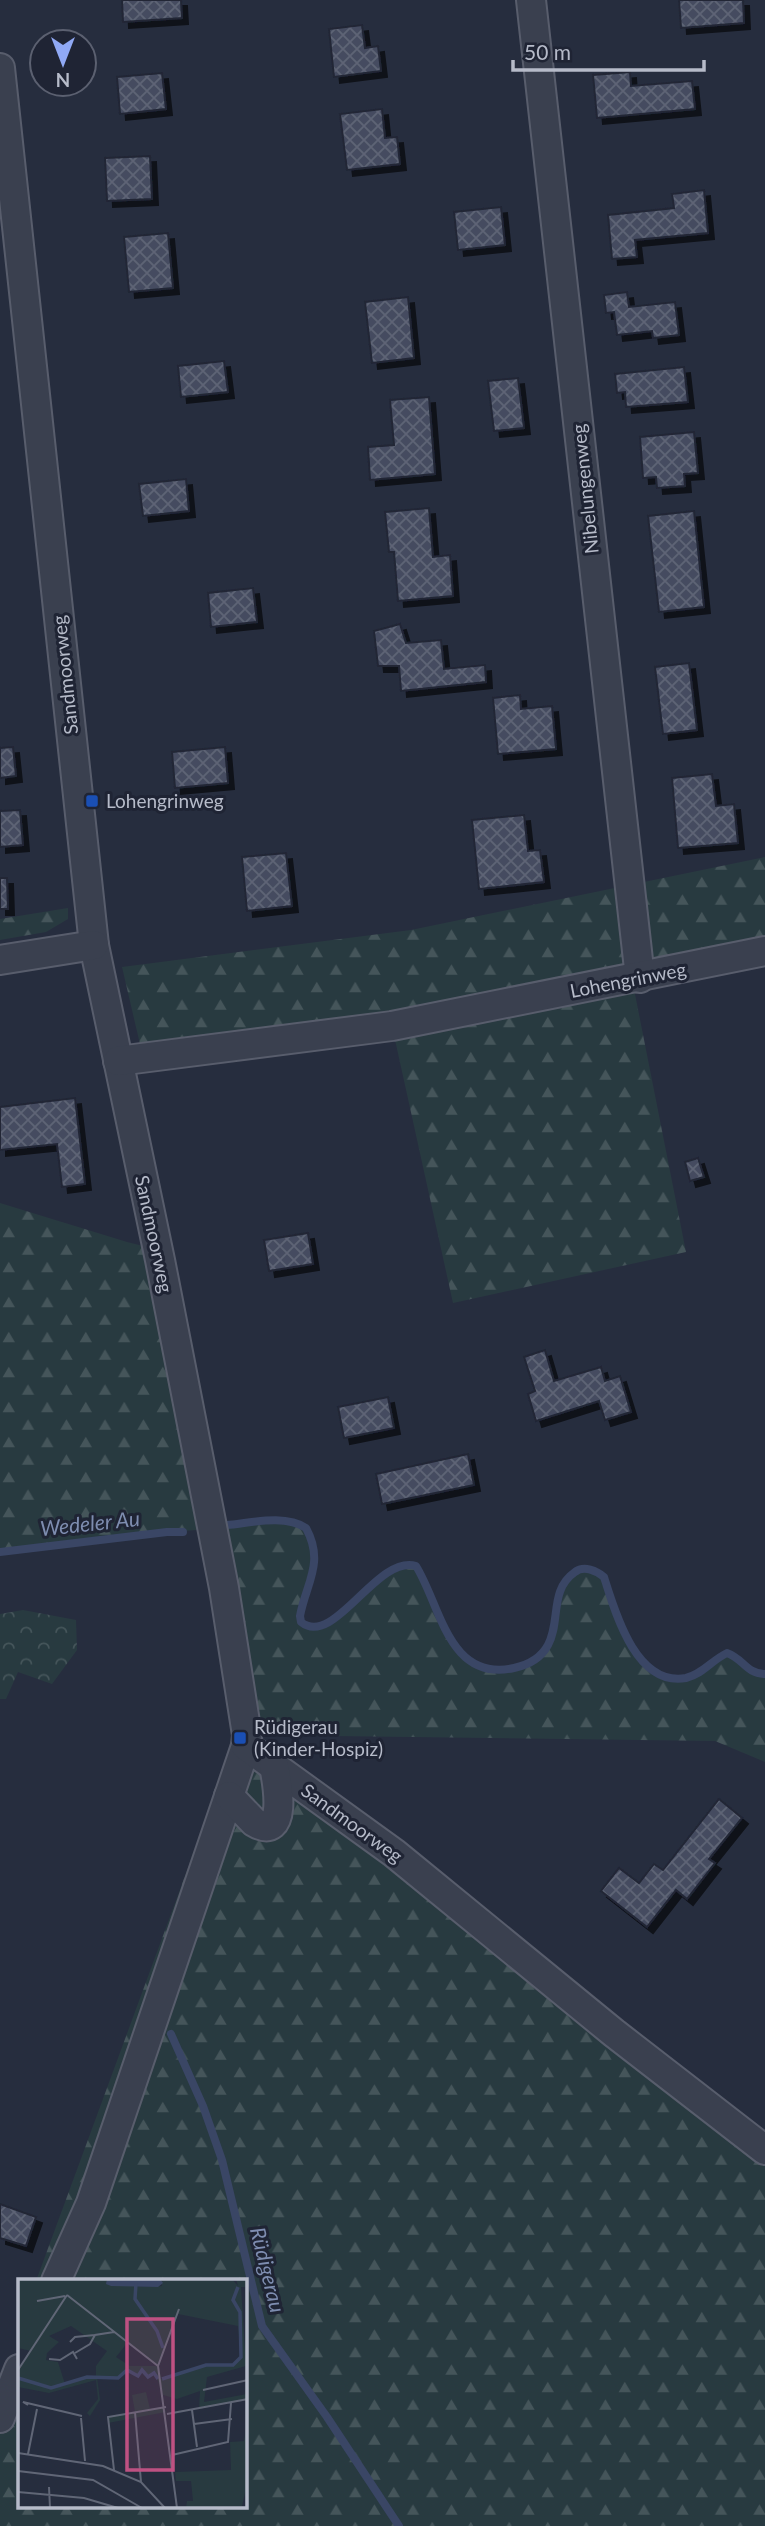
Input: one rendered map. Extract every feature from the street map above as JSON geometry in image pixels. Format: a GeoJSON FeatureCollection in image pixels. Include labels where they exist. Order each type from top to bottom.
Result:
{"type":"FeatureCollection","features":[{"type":"Feature","properties":{"kind":"street","name":"Nibelungenweg"},"geometry":{"type":"LineString","coordinates":[[531,0],[640,978]]}},
{"type":"Feature","properties":{"kind":"street","name":"Sandmoorweg"},"geometry":{"type":"LineString","coordinates":[[0,68],[10,257],[94,945],[213,1530],[245,1722],[246,1746],[394,1853],[614,2033],[765,2150]]}},
{"type":"Feature","properties":{"kind":"street"},"geometry":{"type":"LineString","coordinates":[[0,960],[94,945]]}},
{"type":"Feature","properties":{"kind":"street","name":"Lohengrinweg"},"geometry":{"type":"LineString","coordinates":[[118,1061],[392,1026],[765,951]]}},
{"type":"Feature","properties":{"kind":"street"},"geometry":{"type":"LineString","coordinates":[[57,2279],[91,2203],[246,1746]]}},
{"type":"Feature","properties":{"kind":"street"},"geometry":{"type":"LineString","coordinates":[[229,1796],[254,1822],[270,1825],[278,1813],[274,1766]]}},
{"type":"Feature","properties":{"kind":"street"},"geometry":{"type":"LineString","coordinates":[[0,2418],[18,2372]]}},
{"type":"Feature","properties":{"kind":"green space"},"geometry":{"type":"Polygon","coordinates":[[[765,857],[765,951],[632,979],[686,1252],[453,1303],[392,1026],[143,1057],[122,967],[411,930],[765,857]]]}},
{"type":"Feature","properties":{"kind":"green space"},"geometry":{"type":"Polygon","coordinates":[[[68,908],[68,919],[46,932],[0,940],[0,919],[68,908]]]}},
{"type":"Feature","properties":{"kind":"green space"},"geometry":{"type":"Polygon","coordinates":[[[0,1203],[163,1251],[220,1521],[227,1525],[270,1521],[294,1523],[306,1528],[314,1552],[314,1563],[300,1616],[306,1626],[316,1627],[329,1622],[390,1569],[399,1565],[413,1565],[425,1582],[450,1637],[461,1652],[474,1664],[492,1669],[514,1668],[534,1660],[545,1650],[552,1636],[562,1588],[575,1572],[586,1569],[604,1577],[614,1609],[630,1644],[654,1671],[669,1678],[686,1678],[727,1653],[754,1671],[765,1674],[765,1762],[715,1741],[248,1735],[765,2135],[765,2526],[0,2526],[0,2418],[18,2372],[18,2508],[247,2508],[247,2279],[37,2279],[235,1740],[212,1529],[0,1552],[0,1203]]]}},
{"type":"Feature","properties":{"kind":"green space"},"geometry":{"type":"Polygon","coordinates":[[[23,1610],[76,1620],[77,1650],[52,1684],[18,1672],[6,1699],[0,1699],[0,1614],[23,1610]]]}},
{"type":"Feature","properties":{"kind":"building"},"geometry":{"type":"Polygon","coordinates":[[[122,0],[181,0],[182,18],[123,22],[122,0]]]}},
{"type":"Feature","properties":{"kind":"building"},"geometry":{"type":"Polygon","coordinates":[[[679,0],[743,0],[744,23],[681,28],[679,0]]]}},
{"type":"Feature","properties":{"kind":"building"},"geometry":{"type":"Polygon","coordinates":[[[362,25],[365,48],[378,46],[381,71],[334,77],[329,29],[362,25]]]}},
{"type":"Feature","properties":{"kind":"building"},"geometry":{"type":"Polygon","coordinates":[[[630,72],[631,86],[692,81],[695,109],[597,118],[593,75],[630,72]]]}},
{"type":"Feature","properties":{"kind":"building"},"geometry":{"type":"Polygon","coordinates":[[[162,73],[166,109],[120,114],[117,77],[162,73]]]}},
{"type":"Feature","properties":{"kind":"building"},"geometry":{"type":"Polygon","coordinates":[[[382,109],[385,138],[397,137],[400,164],[347,170],[340,114],[382,109]]]}},
{"type":"Feature","properties":{"kind":"building"},"geometry":{"type":"Polygon","coordinates":[[[150,156],[152,199],[107,201],[105,158],[150,156]]]}},
{"type":"Feature","properties":{"kind":"building"},"geometry":{"type":"Polygon","coordinates":[[[704,190],[708,233],[635,240],[637,257],[612,259],[608,215],[674,208],[672,194],[704,190]]]}},
{"type":"Feature","properties":{"kind":"building"},"geometry":{"type":"Polygon","coordinates":[[[501,207],[505,245],[458,250],[454,212],[501,207]]]}},
{"type":"Feature","properties":{"kind":"building"},"geometry":{"type":"Polygon","coordinates":[[[168,233],[173,288],[129,292],[124,237],[168,233]]]}},
{"type":"Feature","properties":{"kind":"building"},"geometry":{"type":"Polygon","coordinates":[[[627,292],[629,307],[675,302],[679,335],[653,338],[652,331],[617,335],[614,312],[606,313],[604,295],[627,292]]]}},
{"type":"Feature","properties":{"kind":"building"},"geometry":{"type":"Polygon","coordinates":[[[408,297],[414,358],[372,363],[365,302],[408,297]]]}},
{"type":"Feature","properties":{"kind":"building"},"geometry":{"type":"Polygon","coordinates":[[[224,361],[228,392],[181,397],[178,366],[224,361]]]}},
{"type":"Feature","properties":{"kind":"building"},"geometry":{"type":"Polygon","coordinates":[[[684,367],[688,402],[626,407],[625,392],[617,393],[615,374],[684,367]]]}},
{"type":"Feature","properties":{"kind":"building"},"geometry":{"type":"Polygon","coordinates":[[[518,378],[524,428],[494,431],[488,381],[518,378]]]}},
{"type":"Feature","properties":{"kind":"building"},"geometry":{"type":"Polygon","coordinates":[[[429,397],[435,474],[370,480],[368,447],[394,445],[390,400],[429,397]]]}},
{"type":"Feature","properties":{"kind":"building"},"geometry":{"type":"Polygon","coordinates":[[[694,432],[698,473],[684,474],[685,486],[657,488],[656,477],[643,478],[640,437],[694,432]]]}},
{"type":"Feature","properties":{"kind":"building"},"geometry":{"type":"Polygon","coordinates":[[[186,479],[189,511],[143,516],[139,484],[186,479]]]}},
{"type":"Feature","properties":{"kind":"building"},"geometry":{"type":"Polygon","coordinates":[[[429,508],[433,557],[450,555],[453,596],[398,601],[394,552],[389,552],[385,512],[429,508]]]}},
{"type":"Feature","properties":{"kind":"building"},"geometry":{"type":"Polygon","coordinates":[[[694,511],[704,607],[659,612],[648,516],[694,511]]]}},
{"type":"Feature","properties":{"kind":"building"},"geometry":{"type":"Polygon","coordinates":[[[253,588],[257,622],[211,627],[208,593],[253,588]]]}},
{"type":"Feature","properties":{"kind":"building"},"geometry":{"type":"Polygon","coordinates":[[[400,624],[406,643],[441,640],[444,669],[485,665],[486,682],[401,691],[399,666],[378,666],[374,631],[400,624]]]}},
{"type":"Feature","properties":{"kind":"building"},"geometry":{"type":"Polygon","coordinates":[[[689,663],[697,730],[663,734],[655,667],[689,663]]]}},
{"type":"Feature","properties":{"kind":"building"},"geometry":{"type":"Polygon","coordinates":[[[520,695],[521,709],[552,706],[556,749],[498,754],[493,698],[520,695]]]}},
{"type":"Feature","properties":{"kind":"building"},"geometry":{"type":"Polygon","coordinates":[[[13,747],[16,776],[0,778],[0,748],[13,747]]]}},
{"type":"Feature","properties":{"kind":"building"},"geometry":{"type":"Polygon","coordinates":[[[225,747],[228,783],[175,788],[172,752],[225,747]]]}},
{"type":"Feature","properties":{"kind":"building"},"geometry":{"type":"Polygon","coordinates":[[[712,774],[716,806],[734,804],[738,843],[678,848],[672,778],[712,774]]]}},
{"type":"Feature","properties":{"kind":"building"},"geometry":{"type":"Polygon","coordinates":[[[20,810],[23,845],[0,847],[0,811],[20,810]]]}},
{"type":"Feature","properties":{"kind":"building"},"geometry":{"type":"Polygon","coordinates":[[[524,815],[528,851],[540,850],[544,882],[479,889],[472,820],[524,815]]]}},
{"type":"Feature","properties":{"kind":"building"},"geometry":{"type":"Polygon","coordinates":[[[286,853],[292,906],[247,911],[242,857],[286,853]]]}},
{"type":"Feature","properties":{"kind":"building"},"geometry":{"type":"Polygon","coordinates":[[[0,878],[7,878],[8,909],[0,909],[0,878]]]}},
{"type":"Feature","properties":{"kind":"building"},"geometry":{"type":"Polygon","coordinates":[[[75,1098],[85,1184],[62,1187],[57,1144],[0,1150],[0,1107],[75,1098]]]}},
{"type":"Feature","properties":{"kind":"building"},"geometry":{"type":"Polygon","coordinates":[[[698,1158],[704,1177],[690,1181],[685,1162],[698,1158]]]}},
{"type":"Feature","properties":{"kind":"building"},"geometry":{"type":"Polygon","coordinates":[[[308,1233],[313,1264],[269,1271],[264,1240],[308,1233]]]}},
{"type":"Feature","properties":{"kind":"building"},"geometry":{"type":"Polygon","coordinates":[[[545,1350],[554,1381],[601,1367],[605,1381],[620,1376],[631,1412],[605,1420],[599,1401],[536,1421],[528,1394],[535,1391],[524,1357],[545,1350]]]}},
{"type":"Feature","properties":{"kind":"building"},"geometry":{"type":"Polygon","coordinates":[[[388,1397],[394,1428],[344,1438],[338,1407],[388,1397]]]}},
{"type":"Feature","properties":{"kind":"building"},"geometry":{"type":"Polygon","coordinates":[[[468,1454],[474,1485],[382,1504],[376,1474],[468,1454]]]}},
{"type":"Feature","properties":{"kind":"building"},"geometry":{"type":"Polygon","coordinates":[[[719,1799],[742,1818],[709,1859],[715,1863],[687,1899],[676,1890],[647,1927],[601,1891],[619,1868],[639,1883],[654,1864],[663,1870],[719,1799]]]}},
{"type":"Feature","properties":{"kind":"building"},"geometry":{"type":"Polygon","coordinates":[[[0,2204],[36,2217],[26,2246],[0,2238],[0,2204]]]}},
{"type":"Feature","properties":{"kind":"waterway","name":"Wedeler Au"},"geometry":{"type":"LineString","coordinates":[[227,1525],[278,1520],[306,1528],[314,1552],[314,1563],[300,1616],[301,1622],[314,1627],[327,1623],[342,1613],[386,1573],[401,1566],[416,1566],[441,1620],[461,1652],[474,1664],[492,1669],[514,1668],[534,1660],[545,1650],[552,1636],[562,1588],[575,1572],[586,1569],[604,1577],[614,1609],[630,1644],[654,1671],[669,1678],[686,1678],[727,1653],[753,1671],[765,1674]]}},
{"type":"Feature","properties":{"kind":"waterway","name":"Wedeler Au"},"geometry":{"type":"LineString","coordinates":[[0,1552],[183,1532]]}},
{"type":"Feature","properties":{"kind":"waterway","name":"Rüdigerau"},"geometry":{"type":"LineString","coordinates":[[171,2034],[203,2106],[222,2160],[262,2326],[327,2417],[399,2526]]}},
{"type":"Feature","properties":{"kind":"place","name":"Lohengrinweg"},"geometry":{"type":"Point","coordinates":[92,801]}},
{"type":"Feature","properties":{"kind":"place","name":"Rüdigerau (Kinder-Hospiz)"},"geometry":{"type":"Point","coordinates":[240,1738]}}]}
